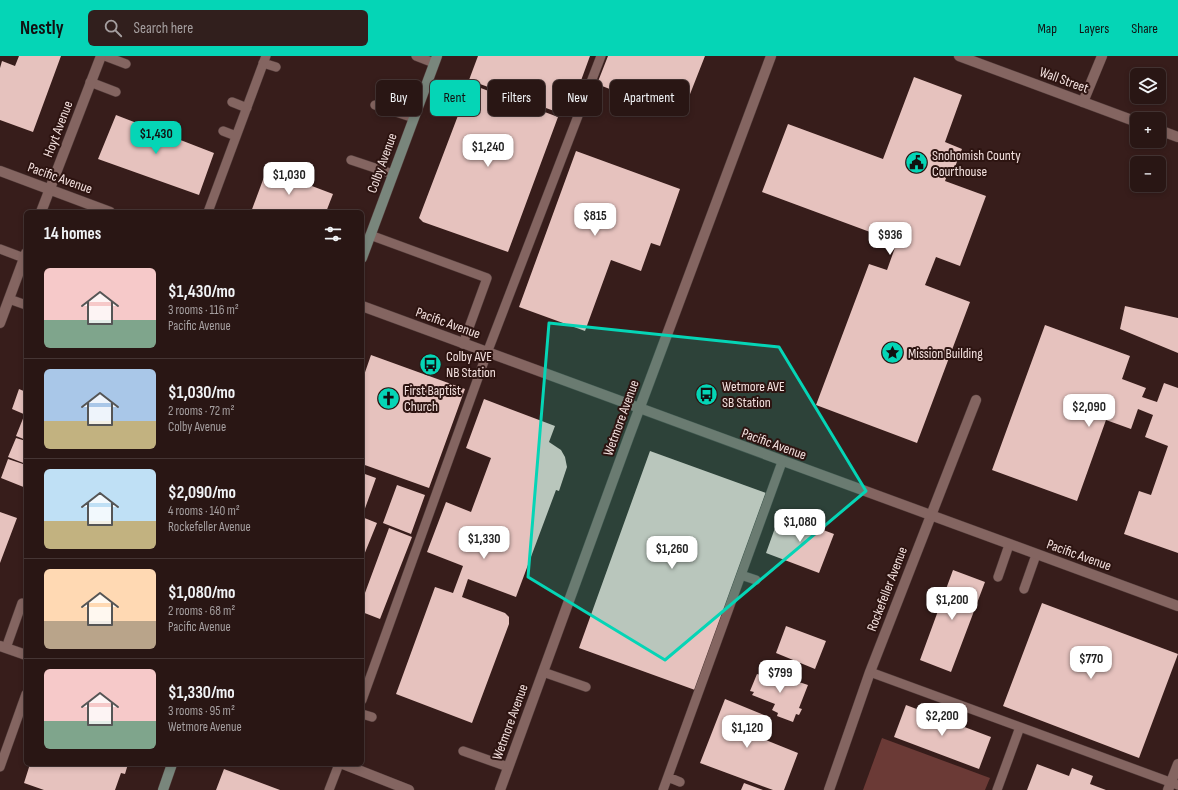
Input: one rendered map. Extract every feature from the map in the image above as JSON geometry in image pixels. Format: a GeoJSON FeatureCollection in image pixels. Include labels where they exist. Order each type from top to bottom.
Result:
{"type":"FeatureCollection","features":[{"type":"Feature","properties":{"kind":"main road","name":"Colby Avenue"},"geometry":{"type":"LineString","coordinates":[[364,252],[436,59]]}},
{"type":"Feature","properties":{"kind":"main road"},"geometry":{"type":"LineString","coordinates":[[163,790],[171,766]]}},
{"type":"Feature","properties":{"kind":"street","name":"Hoyt Avenue"},"geometry":{"type":"LineString","coordinates":[[42,210],[100,56]]}},
{"type":"Feature","properties":{"kind":"street","name":"Wetmore Avenue"},"geometry":{"type":"LineString","coordinates":[[500,790],[639,409],[771,56]]}},
{"type":"Feature","properties":{"kind":"street","name":"Wall Street"},"geometry":{"type":"LineString","coordinates":[[959,56],[1130,119]]}},
{"type":"Feature","properties":{"kind":"street"},"geometry":{"type":"LineString","coordinates":[[1083,102],[1102,56]]}},
{"type":"Feature","properties":{"kind":"street"},"geometry":{"type":"LineString","coordinates":[[1166,133],[1178,137]]}},
{"type":"Feature","properties":{"kind":"street","name":"Pacific Avenue"},"geometry":{"type":"LineString","coordinates":[[0,171],[98,210]]}},
{"type":"Feature","properties":{"kind":"street"},"geometry":{"type":"LineString","coordinates":[[0,323],[24,258]]}},
{"type":"Feature","properties":{"kind":"street","name":"Pacific Avenue"},"geometry":{"type":"LineString","coordinates":[[364,307],[782,462],[1178,606]]}},
{"type":"Feature","properties":{"kind":"street","name":"Rockefeller Avenue"},"geometry":{"type":"LineString","coordinates":[[829,790],[870,672],[929,516],[976,400]]}},
{"type":"Feature","properties":{"kind":"street"},"geometry":{"type":"LineString","coordinates":[[3,647],[24,654]]}},
{"type":"Feature","properties":{"kind":"street"},"geometry":{"type":"LineString","coordinates":[[1173,786],[1178,764]]}},
{"type":"Feature","properties":{"kind":"street"},"geometry":{"type":"LineString","coordinates":[[348,766],[409,790]]}},
{"type":"Feature","properties":{"kind":"lane"},"geometry":{"type":"LineString","coordinates":[[105,56],[126,64]]}},
{"type":"Feature","properties":{"kind":"lane"},"geometry":{"type":"LineString","coordinates":[[416,56],[436,59]]}},
{"type":"Feature","properties":{"kind":"lane"},"geometry":{"type":"LineString","coordinates":[[364,694],[487,353],[601,56]]}},
{"type":"Feature","properties":{"kind":"lane"},"geometry":{"type":"LineString","coordinates":[[209,210],[265,60],[276,67]]}},
{"type":"Feature","properties":{"kind":"lane"},"geometry":{"type":"LineString","coordinates":[[250,71],[259,75]]}},
{"type":"Feature","properties":{"kind":"lane"},"geometry":{"type":"LineString","coordinates":[[90,82],[116,92]]}},
{"type":"Feature","properties":{"kind":"lane"},"geometry":{"type":"LineString","coordinates":[[232,102],[247,108]]}},
{"type":"Feature","properties":{"kind":"lane"},"geometry":{"type":"LineString","coordinates":[[375,105],[414,118]]}},
{"type":"Feature","properties":{"kind":"lane"},"geometry":{"type":"LineString","coordinates":[[223,131],[236,136]]}},
{"type":"Feature","properties":{"kind":"lane"},"geometry":{"type":"LineString","coordinates":[[351,160],[393,174]]}},
{"type":"Feature","properties":{"kind":"lane"},"geometry":{"type":"LineString","coordinates":[[370,235],[487,278],[463,344]]}},
{"type":"Feature","properties":{"kind":"lane"},"geometry":{"type":"LineString","coordinates":[[0,249],[24,255]]}},
{"type":"Feature","properties":{"kind":"lane"},"geometry":{"type":"LineString","coordinates":[[9,299],[24,304]]}},
{"type":"Feature","properties":{"kind":"lane"},"geometry":{"type":"LineString","coordinates":[[663,790],[782,462]]}},
{"type":"Feature","properties":{"kind":"lane"},"geometry":{"type":"LineString","coordinates":[[998,577],[1009,545]]}},
{"type":"Feature","properties":{"kind":"lane"},"geometry":{"type":"LineString","coordinates":[[1024,589],[1036,555]]}},
{"type":"Feature","properties":{"kind":"lane"},"geometry":{"type":"LineString","coordinates":[[741,575],[756,580]]}},
{"type":"Feature","properties":{"kind":"lane"},"geometry":{"type":"LineString","coordinates":[[3,647],[22,603]]}},
{"type":"Feature","properties":{"kind":"lane"},"geometry":{"type":"LineString","coordinates":[[543,672],[586,687]]}},
{"type":"Feature","properties":{"kind":"lane"},"geometry":{"type":"LineString","coordinates":[[870,672],[1020,727],[1173,786]]}},
{"type":"Feature","properties":{"kind":"lane"},"geometry":{"type":"LineString","coordinates":[[0,767],[24,700]]}},
{"type":"Feature","properties":{"kind":"lane"},"geometry":{"type":"LineString","coordinates":[[364,715],[372,717]]}},
{"type":"Feature","properties":{"kind":"lane"},"geometry":{"type":"LineString","coordinates":[[997,790],[1020,727]]}},
{"type":"Feature","properties":{"kind":"lane"},"geometry":{"type":"LineString","coordinates":[[463,751],[508,768]]}},
{"type":"Feature","properties":{"kind":"lane"},"geometry":{"type":"LineString","coordinates":[[329,790],[338,766]]}},
{"type":"Feature","properties":{"kind":"lane"},"geometry":{"type":"LineString","coordinates":[[668,777],[680,782]]}},
{"type":"Feature","properties":{"kind":"highlighted area"},"geometry":{"type":"Polygon","coordinates":[[[549,323],[779,347],[866,491],[665,660],[528,577],[549,323]]]}},
{"type":"Feature","properties":{"kind":"shaded area"},"geometry":{"type":"Polygon","coordinates":[[[882,738],[990,778],[985,790],[863,790],[882,738]]]}},
{"type":"Feature","properties":{"kind":"building"},"geometry":{"type":"Polygon","coordinates":[[[19,56],[61,56],[33,132],[0,120],[0,68],[2,61],[15,66],[19,56]]]}},
{"type":"Feature","properties":{"kind":"building"},"geometry":{"type":"Polygon","coordinates":[[[478,56],[590,56],[581,80],[553,80],[553,111],[545,108],[545,80],[488,80],[488,87],[480,84],[480,80],[469,80],[478,56]]]}},
{"type":"Feature","properties":{"kind":"building"},"geometry":{"type":"Polygon","coordinates":[[[608,56],[705,56],[689,97],[689,80],[610,80],[610,89],[602,86],[602,80],[599,80],[608,56]]]}},
{"type":"Feature","properties":{"kind":"building"},"geometry":{"type":"Polygon","coordinates":[[[914,77],[962,95],[945,142],[962,149],[953,172],[949,170],[945,181],[986,196],[960,266],[936,257],[925,285],[970,302],[917,443],[816,405],[869,264],[887,270],[897,242],[762,192],[788,124],[883,159],[914,77]]]}},
{"type":"Feature","properties":{"kind":"building"},"geometry":{"type":"Polygon","coordinates":[[[480,88],[488,91],[488,116],[545,116],[545,112],[558,117],[508,252],[423,222],[419,218],[458,116],[480,116],[480,88]]]}},
{"type":"Feature","properties":{"kind":"building"},"geometry":{"type":"Polygon","coordinates":[[[116,115],[214,153],[199,195],[98,159],[116,115]]]}},
{"type":"Feature","properties":{"kind":"building"},"geometry":{"type":"Polygon","coordinates":[[[576,151],[680,189],[660,246],[651,243],[641,271],[611,260],[585,331],[519,307],[576,151]]]}},
{"type":"Feature","properties":{"kind":"building"},"geometry":{"type":"Polygon","coordinates":[[[267,169],[333,194],[327,210],[252,210],[267,169]]]}},
{"type":"Feature","properties":{"kind":"building"},"geometry":{"type":"Polygon","coordinates":[[[1125,306],[1178,318],[1178,353],[1120,329],[1125,306]]]}},
{"type":"Feature","properties":{"kind":"building"},"geometry":{"type":"Polygon","coordinates":[[[1045,325],[1130,356],[1122,379],[1146,388],[1142,397],[1157,402],[1164,383],[1178,388],[1178,553],[1124,534],[1139,491],[1151,495],[1168,446],[1145,437],[1153,415],[1138,409],[1131,429],[1106,420],[1077,501],[992,470],[1045,325]]]}},
{"type":"Feature","properties":{"kind":"building"},"geometry":{"type":"Polygon","coordinates":[[[371,355],[465,389],[429,488],[364,465],[364,375],[371,355]]]}},
{"type":"Feature","properties":{"kind":"building"},"geometry":{"type":"Polygon","coordinates":[[[19,389],[24,391],[24,414],[12,409],[19,389]]]}},
{"type":"Feature","properties":{"kind":"building"},"geometry":{"type":"Polygon","coordinates":[[[484,399],[555,426],[549,442],[561,450],[565,457],[567,467],[559,491],[556,490],[516,597],[468,579],[462,597],[505,613],[509,617],[509,624],[472,723],[396,694],[435,587],[453,593],[463,566],[427,552],[446,502],[471,512],[491,458],[466,448],[484,399]]]}},
{"type":"Feature","properties":{"kind":"building"},"geometry":{"type":"Polygon","coordinates":[[[24,416],[24,439],[16,436],[24,416]]]}},
{"type":"Feature","properties":{"kind":"building"},"geometry":{"type":"Polygon","coordinates":[[[16,438],[24,440],[24,463],[8,457],[16,438]]]}},
{"type":"Feature","properties":{"kind":"building"},"geometry":{"type":"Polygon","coordinates":[[[650,451],[766,493],[695,690],[579,648],[650,451]]]}},
{"type":"Feature","properties":{"kind":"building"},"geometry":{"type":"Polygon","coordinates":[[[8,459],[24,464],[24,487],[1,478],[8,459]]]}},
{"type":"Feature","properties":{"kind":"building"},"geometry":{"type":"Polygon","coordinates":[[[364,474],[376,478],[364,511],[364,474]]]}},
{"type":"Feature","properties":{"kind":"building"},"geometry":{"type":"Polygon","coordinates":[[[397,485],[425,495],[411,534],[383,523],[397,485]]]}},
{"type":"Feature","properties":{"kind":"building"},"geometry":{"type":"Polygon","coordinates":[[[0,512],[17,518],[0,563],[0,512]]]}},
{"type":"Feature","properties":{"kind":"building"},"geometry":{"type":"Polygon","coordinates":[[[780,514],[834,534],[819,573],[766,553],[780,514]]]}},
{"type":"Feature","properties":{"kind":"building"},"geometry":{"type":"Polygon","coordinates":[[[364,518],[377,523],[364,555],[364,518]]]}},
{"type":"Feature","properties":{"kind":"building"},"geometry":{"type":"Polygon","coordinates":[[[389,528],[412,537],[380,619],[364,613],[364,596],[389,528]]]}},
{"type":"Feature","properties":{"kind":"building"},"geometry":{"type":"Polygon","coordinates":[[[953,570],[985,582],[951,672],[920,660],[953,570]]]}},
{"type":"Feature","properties":{"kind":"building"},"geometry":{"type":"Polygon","coordinates":[[[1042,603],[1178,654],[1139,758],[1003,706],[1042,603]]]}},
{"type":"Feature","properties":{"kind":"building"},"geometry":{"type":"Polygon","coordinates":[[[786,626],[826,641],[815,669],[776,653],[786,626]]]}},
{"type":"Feature","properties":{"kind":"building"},"geometry":{"type":"Polygon","coordinates":[[[766,671],[808,685],[799,708],[802,709],[799,715],[796,714],[793,722],[777,716],[778,713],[772,710],[775,704],[752,695],[754,692],[750,691],[757,674],[764,676],[766,671]]]}},
{"type":"Feature","properties":{"kind":"building"},"geometry":{"type":"Polygon","coordinates":[[[725,699],[764,715],[756,736],[798,753],[784,790],[773,790],[700,763],[725,699]]]}},
{"type":"Feature","properties":{"kind":"building"},"geometry":{"type":"Polygon","coordinates":[[[906,705],[991,737],[979,769],[894,737],[906,705]]]}},
{"type":"Feature","properties":{"kind":"building"},"geometry":{"type":"Polygon","coordinates":[[[1037,764],[1069,776],[1072,768],[1093,776],[1090,784],[1106,790],[1027,790],[1037,764]]]}},
{"type":"Feature","properties":{"kind":"building"},"geometry":{"type":"Polygon","coordinates":[[[29,766],[127,766],[125,774],[121,773],[115,790],[44,790],[24,783],[29,766]]]}},
{"type":"Feature","properties":{"kind":"building"},"geometry":{"type":"Polygon","coordinates":[[[224,769],[280,790],[216,790],[224,769]]]}},
{"type":"Feature","properties":{"kind":"building"},"geometry":{"type":"Polygon","coordinates":[[[744,783],[763,790],[741,790],[744,783]]]}},
{"type":"Feature","properties":{"kind":"place","name":"Snohomish County Courthouse"},"geometry":{"type":"Point","coordinates":[917,163]}},
{"type":"Feature","properties":{"kind":"place","name":"Mission Building"},"geometry":{"type":"Point","coordinates":[893,353]}},
{"type":"Feature","properties":{"kind":"place","name":"Colby AVE NB Station"},"geometry":{"type":"Point","coordinates":[431,364]}},
{"type":"Feature","properties":{"kind":"place","name":"Wetmore AVE SB Station"},"geometry":{"type":"Point","coordinates":[707,394]}},
{"type":"Feature","properties":{"kind":"place","name":"First Baptist Church"},"geometry":{"type":"Point","coordinates":[388,398]}}]}
